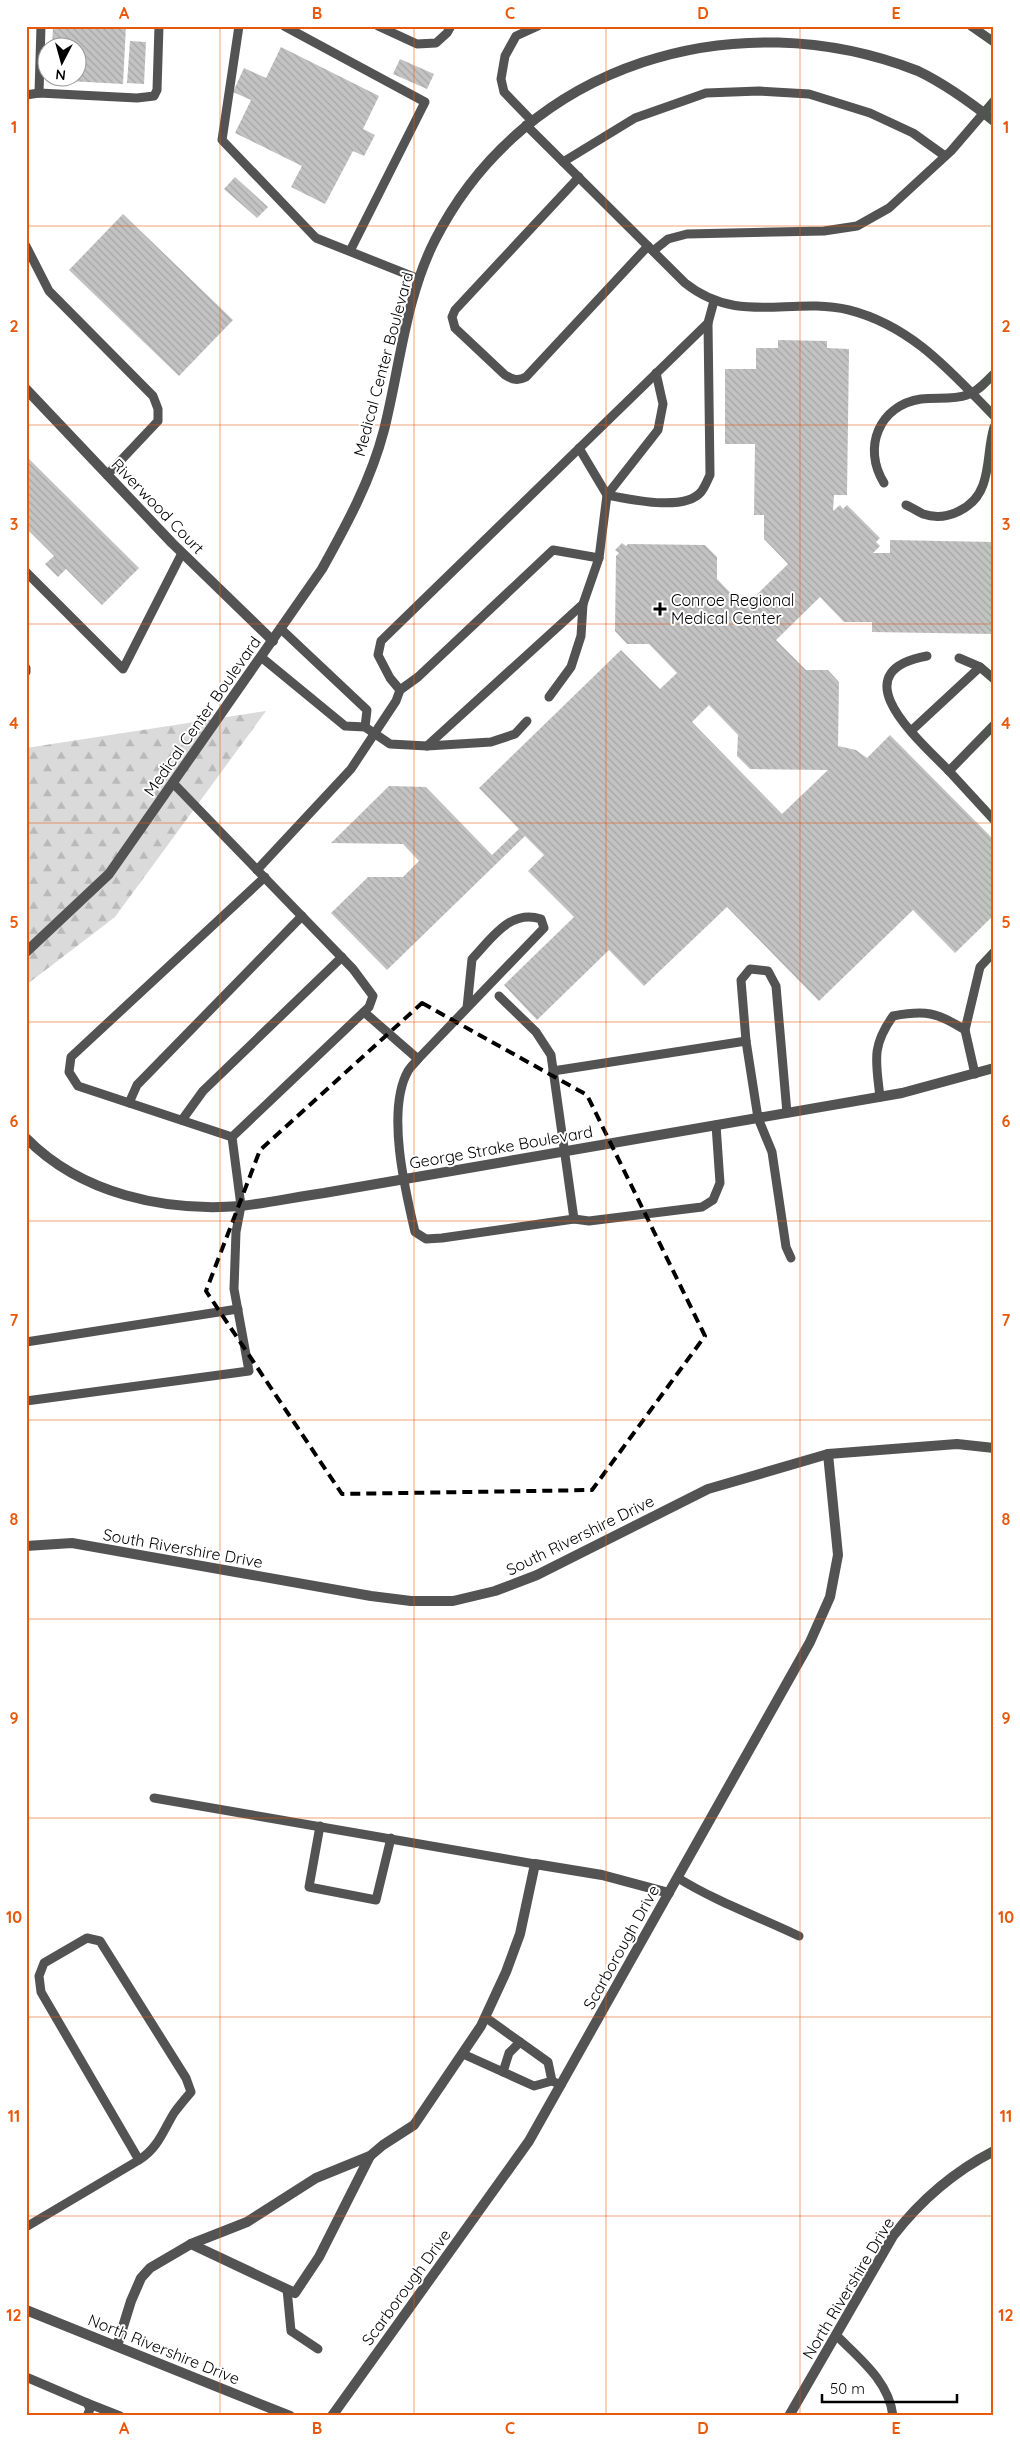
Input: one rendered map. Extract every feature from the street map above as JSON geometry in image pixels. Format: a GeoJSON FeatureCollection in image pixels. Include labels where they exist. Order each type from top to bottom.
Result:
{"type":"FeatureCollection","features":[{"type":"Feature","properties":{"kind":"street","name":"Medical Center Boulevard"},"geometry":{"type":"LineString","coordinates":[[26,952],[109,874],[322,569],[349,521],[368,480],[383,432],[419,279],[435,241],[460,198],[493,154],[528,122],[567,92],[604,72],[659,50],[712,39],[766,35],[820,40],[864,51],[918,71],[962,96],[994,121]]}},
{"type":"Feature","properties":{"kind":"street","name":"Riverwood Court"},"geometry":{"type":"LineString","coordinates":[[26,389],[182,553],[273,641]]}},
{"type":"Feature","properties":{"kind":"street","name":"George Strake Boulevard"},"geometry":{"type":"LineString","coordinates":[[26,1138],[65,1168],[108,1190],[144,1200],[190,1206],[241,1206],[403,1180],[880,1097],[994,1068]]}},
{"type":"Feature","properties":{"kind":"street","name":"South Rivershire Drive"},"geometry":{"type":"LineString","coordinates":[[26,1546],[72,1543],[371,1596],[411,1601],[453,1601],[495,1591],[537,1575],[708,1489],[828,1454],[957,1444],[994,1448]]}},
{"type":"Feature","properties":{"kind":"street","name":"Scarborough Drive"},"geometry":{"type":"LineString","coordinates":[[332,2416],[529,2141],[557,2083],[678,1878],[810,1642],[830,1597],[838,1555],[828,1454]]}},
{"type":"Feature","properties":{"kind":"street"},"geometry":{"type":"LineString","coordinates":[[117,2346],[141,2278],[150,2268],[191,2244],[247,2222],[316,2178],[370,2156],[383,2145],[414,2125],[486,2017],[520,1934],[535,1864],[602,1875],[669,1893]]}},
{"type":"Feature","properties":{"kind":"street","name":"North Rivershire Drive"},"geometry":{"type":"LineString","coordinates":[[789,2416],[893,2236],[911,2212],[956,2176],[994,2151]]}},
{"type":"Feature","properties":{"kind":"street"},"geometry":{"type":"LineString","coordinates":[[191,2244],[295,2292],[319,2257],[370,2156]]}},
{"type":"Feature","properties":{"kind":"street","name":"North Rivershire Drive"},"geometry":{"type":"LineString","coordinates":[[26,2310],[290,2416]]}},
{"type":"Feature","properties":{"kind":"lane"},"geometry":{"type":"LineString","coordinates":[[39,93],[41,26]]}},
{"type":"Feature","properties":{"kind":"lane"},"geometry":{"type":"LineString","coordinates":[[26,95],[39,93],[137,98],[154,96],[157,90],[159,26]]}},
{"type":"Feature","properties":{"kind":"lane"},"geometry":{"type":"LineString","coordinates":[[239,26],[222,140],[316,238],[419,279]]}},
{"type":"Feature","properties":{"kind":"lane"},"geometry":{"type":"LineString","coordinates":[[284,26],[425,102],[350,251]]}},
{"type":"Feature","properties":{"kind":"lane"},"geometry":{"type":"LineString","coordinates":[[378,26],[417,44],[436,43],[447,33],[451,26]]}},
{"type":"Feature","properties":{"kind":"lane"},"geometry":{"type":"LineString","coordinates":[[538,26],[516,36],[505,56],[501,79],[504,92],[563,162],[685,283],[700,295],[714,301],[740,306],[847,310],[874,317],[905,333],[933,354],[994,416]]}},
{"type":"Feature","properties":{"kind":"lane"},"geometry":{"type":"LineString","coordinates":[[971,26],[994,42]]}},
{"type":"Feature","properties":{"kind":"lane"},"geometry":{"type":"LineString","coordinates":[[563,162],[635,118],[706,93],[759,91],[809,94],[870,112],[913,133],[945,156]]}},
{"type":"Feature","properties":{"kind":"lane"},"geometry":{"type":"LineString","coordinates":[[578,177],[455,310],[452,318],[455,328],[512,380],[520,380],[526,377],[650,248],[668,239],[687,234],[824,231],[857,226],[889,208],[945,156],[994,101]]}},
{"type":"Feature","properties":{"kind":"lane"},"geometry":{"type":"LineString","coordinates":[[26,246],[49,291],[153,396],[158,409],[158,421],[107,475]]}},
{"type":"Feature","properties":{"kind":"lane"},"geometry":{"type":"LineString","coordinates":[[578,448],[607,495],[651,503],[683,500],[700,494],[710,475],[708,323],[714,301]]}},
{"type":"Feature","properties":{"kind":"lane"},"geometry":{"type":"LineString","coordinates":[[400,690],[390,678],[378,655],[381,640],[708,323]]}},
{"type":"Feature","properties":{"kind":"lane"},"geometry":{"type":"LineString","coordinates":[[549,697],[571,667],[581,636],[583,604],[600,558],[607,495],[658,430],[663,404],[656,373]]}},
{"type":"Feature","properties":{"kind":"lane"},"geometry":{"type":"LineString","coordinates":[[884,483],[873,459],[874,438],[882,424],[898,408],[920,399],[967,396],[994,374]]}},
{"type":"Feature","properties":{"kind":"lane"},"geometry":{"type":"LineString","coordinates":[[906,504],[924,514],[948,515],[965,510],[976,499],[983,485],[994,427]]}},
{"type":"Feature","properties":{"kind":"lane"},"geometry":{"type":"LineString","coordinates":[[257,870],[351,769],[396,700],[400,690],[418,677],[553,550],[600,558]]}},
{"type":"Feature","properties":{"kind":"lane"},"geometry":{"type":"LineString","coordinates":[[26,572],[123,669],[182,553]]}},
{"type":"Feature","properties":{"kind":"lane"},"geometry":{"type":"LineString","coordinates":[[426,746],[583,604]]}},
{"type":"Feature","properties":{"kind":"lane"},"geometry":{"type":"LineString","coordinates":[[280,629],[367,710],[364,727]]}},
{"type":"Feature","properties":{"kind":"lane"},"geometry":{"type":"LineString","coordinates":[[927,656],[910,659],[896,667],[887,680],[886,691],[892,706],[911,731],[994,820]]}},
{"type":"Feature","properties":{"kind":"lane"},"geometry":{"type":"LineString","coordinates":[[261,658],[345,726],[364,727],[390,744],[426,746],[491,742],[515,734],[527,721]]}},
{"type":"Feature","properties":{"kind":"lane"},"geometry":{"type":"LineString","coordinates":[[959,658],[980,667],[994,679]]}},
{"type":"Feature","properties":{"kind":"lane"},"geometry":{"type":"LineString","coordinates":[[911,731],[980,667]]}},
{"type":"Feature","properties":{"kind":"lane"},"geometry":{"type":"LineString","coordinates":[[949,771],[994,725]]}},
{"type":"Feature","properties":{"kind":"lane"},"geometry":{"type":"LineString","coordinates":[[173,783],[342,957],[373,996],[369,1007],[232,1137]]}},
{"type":"Feature","properties":{"kind":"lane"},"geometry":{"type":"LineString","coordinates":[[232,1137],[78,1086],[70,1072],[71,1057],[265,877]]}},
{"type":"Feature","properties":{"kind":"lane"},"geometry":{"type":"LineString","coordinates":[[468,1008],[472,959],[510,920],[528,915],[541,919],[544,928],[468,1008],[418,1059],[408,1071],[400,1094],[397,1115],[403,1180],[415,1232],[426,1239],[574,1219],[589,1220],[702,1207],[713,1200],[720,1183],[716,1125]]}},
{"type":"Feature","properties":{"kind":"lane"},"geometry":{"type":"LineString","coordinates":[[129,1103],[138,1086],[302,916]]}},
{"type":"Feature","properties":{"kind":"lane"},"geometry":{"type":"LineString","coordinates":[[975,1074],[965,1030],[980,967],[994,952]]}},
{"type":"Feature","properties":{"kind":"lane"},"geometry":{"type":"LineString","coordinates":[[182,1120],[203,1091],[342,957]]}},
{"type":"Feature","properties":{"kind":"lane"},"geometry":{"type":"LineString","coordinates":[[788,1112],[776,986],[768,971],[750,969],[741,980],[746,1041],[758,1118],[772,1152],[786,1247],[791,1258]]}},
{"type":"Feature","properties":{"kind":"lane"},"geometry":{"type":"LineString","coordinates":[[499,996],[536,1032],[550,1055],[566,1151],[574,1219]]}},
{"type":"Feature","properties":{"kind":"lane"},"geometry":{"type":"LineString","coordinates":[[364,1012],[418,1059]]}},
{"type":"Feature","properties":{"kind":"lane"},"geometry":{"type":"LineString","coordinates":[[880,1097],[875,1052],[882,1031],[893,1016],[917,1012],[936,1015],[945,1017],[965,1030]]}},
{"type":"Feature","properties":{"kind":"lane"},"geometry":{"type":"LineString","coordinates":[[553,1071],[746,1041]]}},
{"type":"Feature","properties":{"kind":"lane"},"geometry":{"type":"LineString","coordinates":[[26,1402],[248,1371],[234,1288],[236,1232],[241,1206],[232,1137]]}},
{"type":"Feature","properties":{"kind":"lane"},"geometry":{"type":"LineString","coordinates":[[26,1342],[238,1309]]}},
{"type":"Feature","properties":{"kind":"lane"},"geometry":{"type":"LineString","coordinates":[[154,1798],[535,1864]]}},
{"type":"Feature","properties":{"kind":"lane"},"geometry":{"type":"LineString","coordinates":[[320,1826],[309,1887],[376,1900],[391,1838]]}},
{"type":"Feature","properties":{"kind":"lane"},"geometry":{"type":"LineString","coordinates":[[678,1878],[702,1894],[726,1902],[799,1936]]}},
{"type":"Feature","properties":{"kind":"lane"},"geometry":{"type":"LineString","coordinates":[[26,2226],[139,2160],[160,2141],[174,2113],[191,2092],[186,2078],[100,1941],[87,1938],[44,1963],[39,1976],[41,1992],[139,2160]]}},
{"type":"Feature","properties":{"kind":"lane"},"geometry":{"type":"LineString","coordinates":[[463,2054],[534,2086],[557,2083],[548,2062],[486,2017]]}},
{"type":"Feature","properties":{"kind":"lane"},"geometry":{"type":"LineString","coordinates":[[503,2072],[506,2058],[520,2042]]}},
{"type":"Feature","properties":{"kind":"lane"},"geometry":{"type":"LineString","coordinates":[[287,2289],[291,2331],[318,2349]]}},
{"type":"Feature","properties":{"kind":"lane"},"geometry":{"type":"LineString","coordinates":[[836,2335],[881,2382],[892,2406],[893,2416]]}},
{"type":"Feature","properties":{"kind":"lane"},"geometry":{"type":"LineString","coordinates":[[26,2377],[120,2416]]}},
{"type":"Feature","properties":{"kind":"lane"},"geometry":{"type":"LineString","coordinates":[[87,2402],[90,2409],[87,2416]]}},
{"type":"Feature","properties":{"kind":"highlighted area"},"geometry":{"type":"Polygon","coordinates":[[[422,1003],[587,1095],[705,1336],[592,1490],[342,1494],[206,1291],[260,1150],[422,1003]]]}},
{"type":"Feature","properties":{"kind":"green space"},"geometry":{"type":"Polygon","coordinates":[[[266,711],[115,917],[26,985],[26,748],[266,711]]]}},
{"type":"Feature","properties":{"kind":"building"},"geometry":{"type":"Polygon","coordinates":[[[126,26],[123,84],[88,82],[88,38],[52,38],[53,27],[126,26]]]}},
{"type":"Feature","properties":{"kind":"building"},"geometry":{"type":"Polygon","coordinates":[[[130,41],[146,42],[144,84],[127,83],[130,41]]]}},
{"type":"Feature","properties":{"kind":"building"},"geometry":{"type":"Polygon","coordinates":[[[281,47],[379,96],[363,129],[375,135],[364,156],[353,151],[325,204],[291,187],[302,166],[235,133],[251,100],[233,92],[244,68],[266,78],[281,47]]]}},
{"type":"Feature","properties":{"kind":"building"},"geometry":{"type":"Polygon","coordinates":[[[400,59],[434,74],[427,89],[393,74],[400,59]]]}},
{"type":"Feature","properties":{"kind":"building"},"geometry":{"type":"Polygon","coordinates":[[[235,177],[268,207],[257,218],[224,189],[235,177]]]}},
{"type":"Feature","properties":{"kind":"building"},"geometry":{"type":"Polygon","coordinates":[[[123,214],[233,320],[179,376],[69,270],[123,214]]]}},
{"type":"Feature","properties":{"kind":"building"},"geometry":{"type":"Polygon","coordinates":[[[778,340],[827,341],[827,348],[849,349],[847,495],[834,495],[833,511],[840,505],[843,509],[847,505],[880,538],[876,542],[880,546],[873,553],[890,553],[890,540],[994,542],[994,634],[872,632],[872,622],[844,622],[820,597],[776,640],[806,670],[828,670],[839,682],[838,746],[856,750],[867,758],[890,735],[994,840],[994,915],[955,953],[913,910],[819,1001],[727,907],[644,986],[609,950],[537,1020],[504,985],[574,917],[528,871],[544,855],[525,836],[387,970],[331,913],[368,877],[403,877],[419,861],[403,844],[331,843],[389,786],[426,787],[492,855],[519,829],[479,788],[621,650],[660,689],[677,673],[649,644],[627,644],[615,631],[616,556],[619,553],[615,550],[622,543],[626,546],[628,544],[705,545],[717,557],[717,579],[744,607],[788,564],[764,539],[764,515],[754,515],[755,444],[725,444],[725,369],[756,369],[756,348],[778,348],[778,340]],[[709,705],[692,722],[782,814],[828,770],[750,769],[737,756],[738,735],[709,705]]]}},
{"type":"Feature","properties":{"kind":"building"},"geometry":{"type":"Polygon","coordinates":[[[26,456],[139,568],[102,605],[66,569],[58,577],[45,564],[54,556],[26,528],[26,456]]]}},
{"type":"Feature","properties":{"kind":"place","name":"Conroe Regional Medical Center"},"geometry":{"type":"Point","coordinates":[660,609]}}]}
